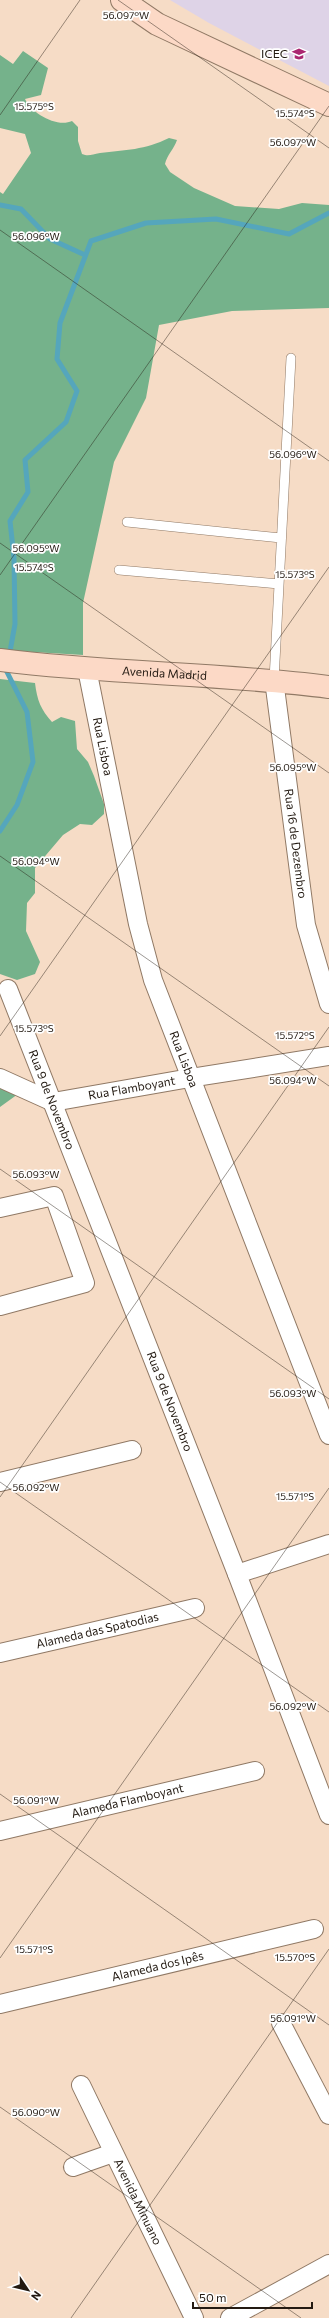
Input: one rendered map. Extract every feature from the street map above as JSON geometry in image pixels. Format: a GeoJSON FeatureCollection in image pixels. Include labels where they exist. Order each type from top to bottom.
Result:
{"type":"FeatureCollection","features":[{"type":"Feature","properties":{"kind":"street"},"geometry":{"type":"LineString","coordinates":[[122,0],[157,24],[329,105]]}},
{"type":"Feature","properties":{"kind":"street","name":"Avenida Madrid"},"geometry":{"type":"LineString","coordinates":[[0,660],[87,669],[274,680],[329,687]]}},
{"type":"Feature","properties":{"kind":"street","name":"Rua Lisboa"},"geometry":{"type":"LineString","coordinates":[[87,669],[138,924],[153,980],[329,1435]]}},
{"type":"Feature","properties":{"kind":"street","name":"Rua 16 de Dezembro"},"geometry":{"type":"LineString","coordinates":[[274,680],[306,925],[329,1004]]}},
{"type":"Feature","properties":{"kind":"street","name":"Rua 9 de Novembro"},"geometry":{"type":"LineString","coordinates":[[8,989],[238,1574],[329,1815]]}},
{"type":"Feature","properties":{"kind":"street","name":"Rua Flamboyant"},"geometry":{"type":"LineString","coordinates":[[53,1102],[329,1056]]}},
{"type":"Feature","properties":{"kind":"street"},"geometry":{"type":"LineString","coordinates":[[0,1078],[53,1102]]}},
{"type":"Feature","properties":{"kind":"street"},"geometry":{"type":"LineString","coordinates":[[0,1208],[54,1196],[84,1283],[0,1306]]}},
{"type":"Feature","properties":{"kind":"street"},"geometry":{"type":"LineString","coordinates":[[0,1482],[132,1450]]}},
{"type":"Feature","properties":{"kind":"street"},"geometry":{"type":"LineString","coordinates":[[238,1574],[329,1544]]}},
{"type":"Feature","properties":{"kind":"street","name":"Alameda das Spatodias"},"geometry":{"type":"LineString","coordinates":[[0,1653],[195,1608]]}},
{"type":"Feature","properties":{"kind":"street","name":"Alameda Flamboyant"},"geometry":{"type":"LineString","coordinates":[[0,1831],[255,1771]]}},
{"type":"Feature","properties":{"kind":"street","name":"Alameda dos Ipês"},"geometry":{"type":"LineString","coordinates":[[0,2004],[314,1928]]}},
{"type":"Feature","properties":{"kind":"street"},"geometry":{"type":"LineString","coordinates":[[282,2023],[329,2115]]}},
{"type":"Feature","properties":{"kind":"street","name":"Avenida Minuano"},"geometry":{"type":"LineString","coordinates":[[81,2085],[194,2318]]}},
{"type":"Feature","properties":{"kind":"street"},"geometry":{"type":"LineString","coordinates":[[74,2167],[113,2153]]}},
{"type":"Feature","properties":{"kind":"street"},"geometry":{"type":"LineString","coordinates":[[230,2318],[329,2264]]}},
{"type":"Feature","properties":{"kind":"lane"},"geometry":{"type":"LineString","coordinates":[[274,680],[291,358]]}},
{"type":"Feature","properties":{"kind":"lane"},"geometry":{"type":"LineString","coordinates":[[127,522],[281,538]]}},
{"type":"Feature","properties":{"kind":"lane"},"geometry":{"type":"LineString","coordinates":[[119,570],[278,584]]}},
{"type":"Feature","properties":{"kind":"shaded area","name":"ICEC"},"geometry":{"type":"Polygon","coordinates":[[[170,0],[329,0],[329,86],[209,23],[170,0]]]}},
{"type":"Feature","properties":{"kind":"green space"},"geometry":{"type":"Polygon","coordinates":[[[23,51],[48,68],[41,95],[25,99],[33,109],[45,118],[52,121],[66,123],[72,121],[78,127],[78,141],[82,154],[89,155],[135,149],[152,145],[169,138],[177,140],[165,164],[170,172],[194,188],[235,206],[279,209],[302,203],[329,205],[329,308],[232,311],[159,325],[146,398],[114,462],[83,603],[83,655],[0,650],[0,192],[3,194],[31,153],[25,134],[0,128],[0,55],[13,64],[23,51]]]}},
{"type":"Feature","properties":{"kind":"green space"},"geometry":{"type":"Polygon","coordinates":[[[0,679],[35,683],[40,704],[52,722],[61,717],[75,721],[77,749],[88,762],[104,804],[104,814],[92,825],[80,824],[63,835],[35,868],[35,893],[27,903],[26,931],[40,962],[35,974],[17,980],[0,974],[0,679]]]}},
{"type":"Feature","properties":{"kind":"green space"},"geometry":{"type":"Polygon","coordinates":[[[0,1087],[18,1094],[0,1107],[0,1087]]]}},
{"type":"Feature","properties":{"kind":"waterway"},"geometry":{"type":"LineString","coordinates":[[0,205],[21,209],[50,239],[85,255]]}},
{"type":"Feature","properties":{"kind":"waterway"},"geometry":{"type":"LineString","coordinates":[[9,657],[15,624],[14,558],[10,521],[28,492],[25,460],[66,422],[77,391],[57,359],[60,323],[91,241],[146,223],[216,219],[289,234],[329,213]]}},
{"type":"Feature","properties":{"kind":"waterway"},"geometry":{"type":"LineString","coordinates":[[0,831],[17,805],[33,762],[27,712],[6,670],[7,666]]}},
{"type":"Feature","properties":{"kind":"place","name":"ICEC"},"geometry":{"type":"Point","coordinates":[299,54]}}]}
